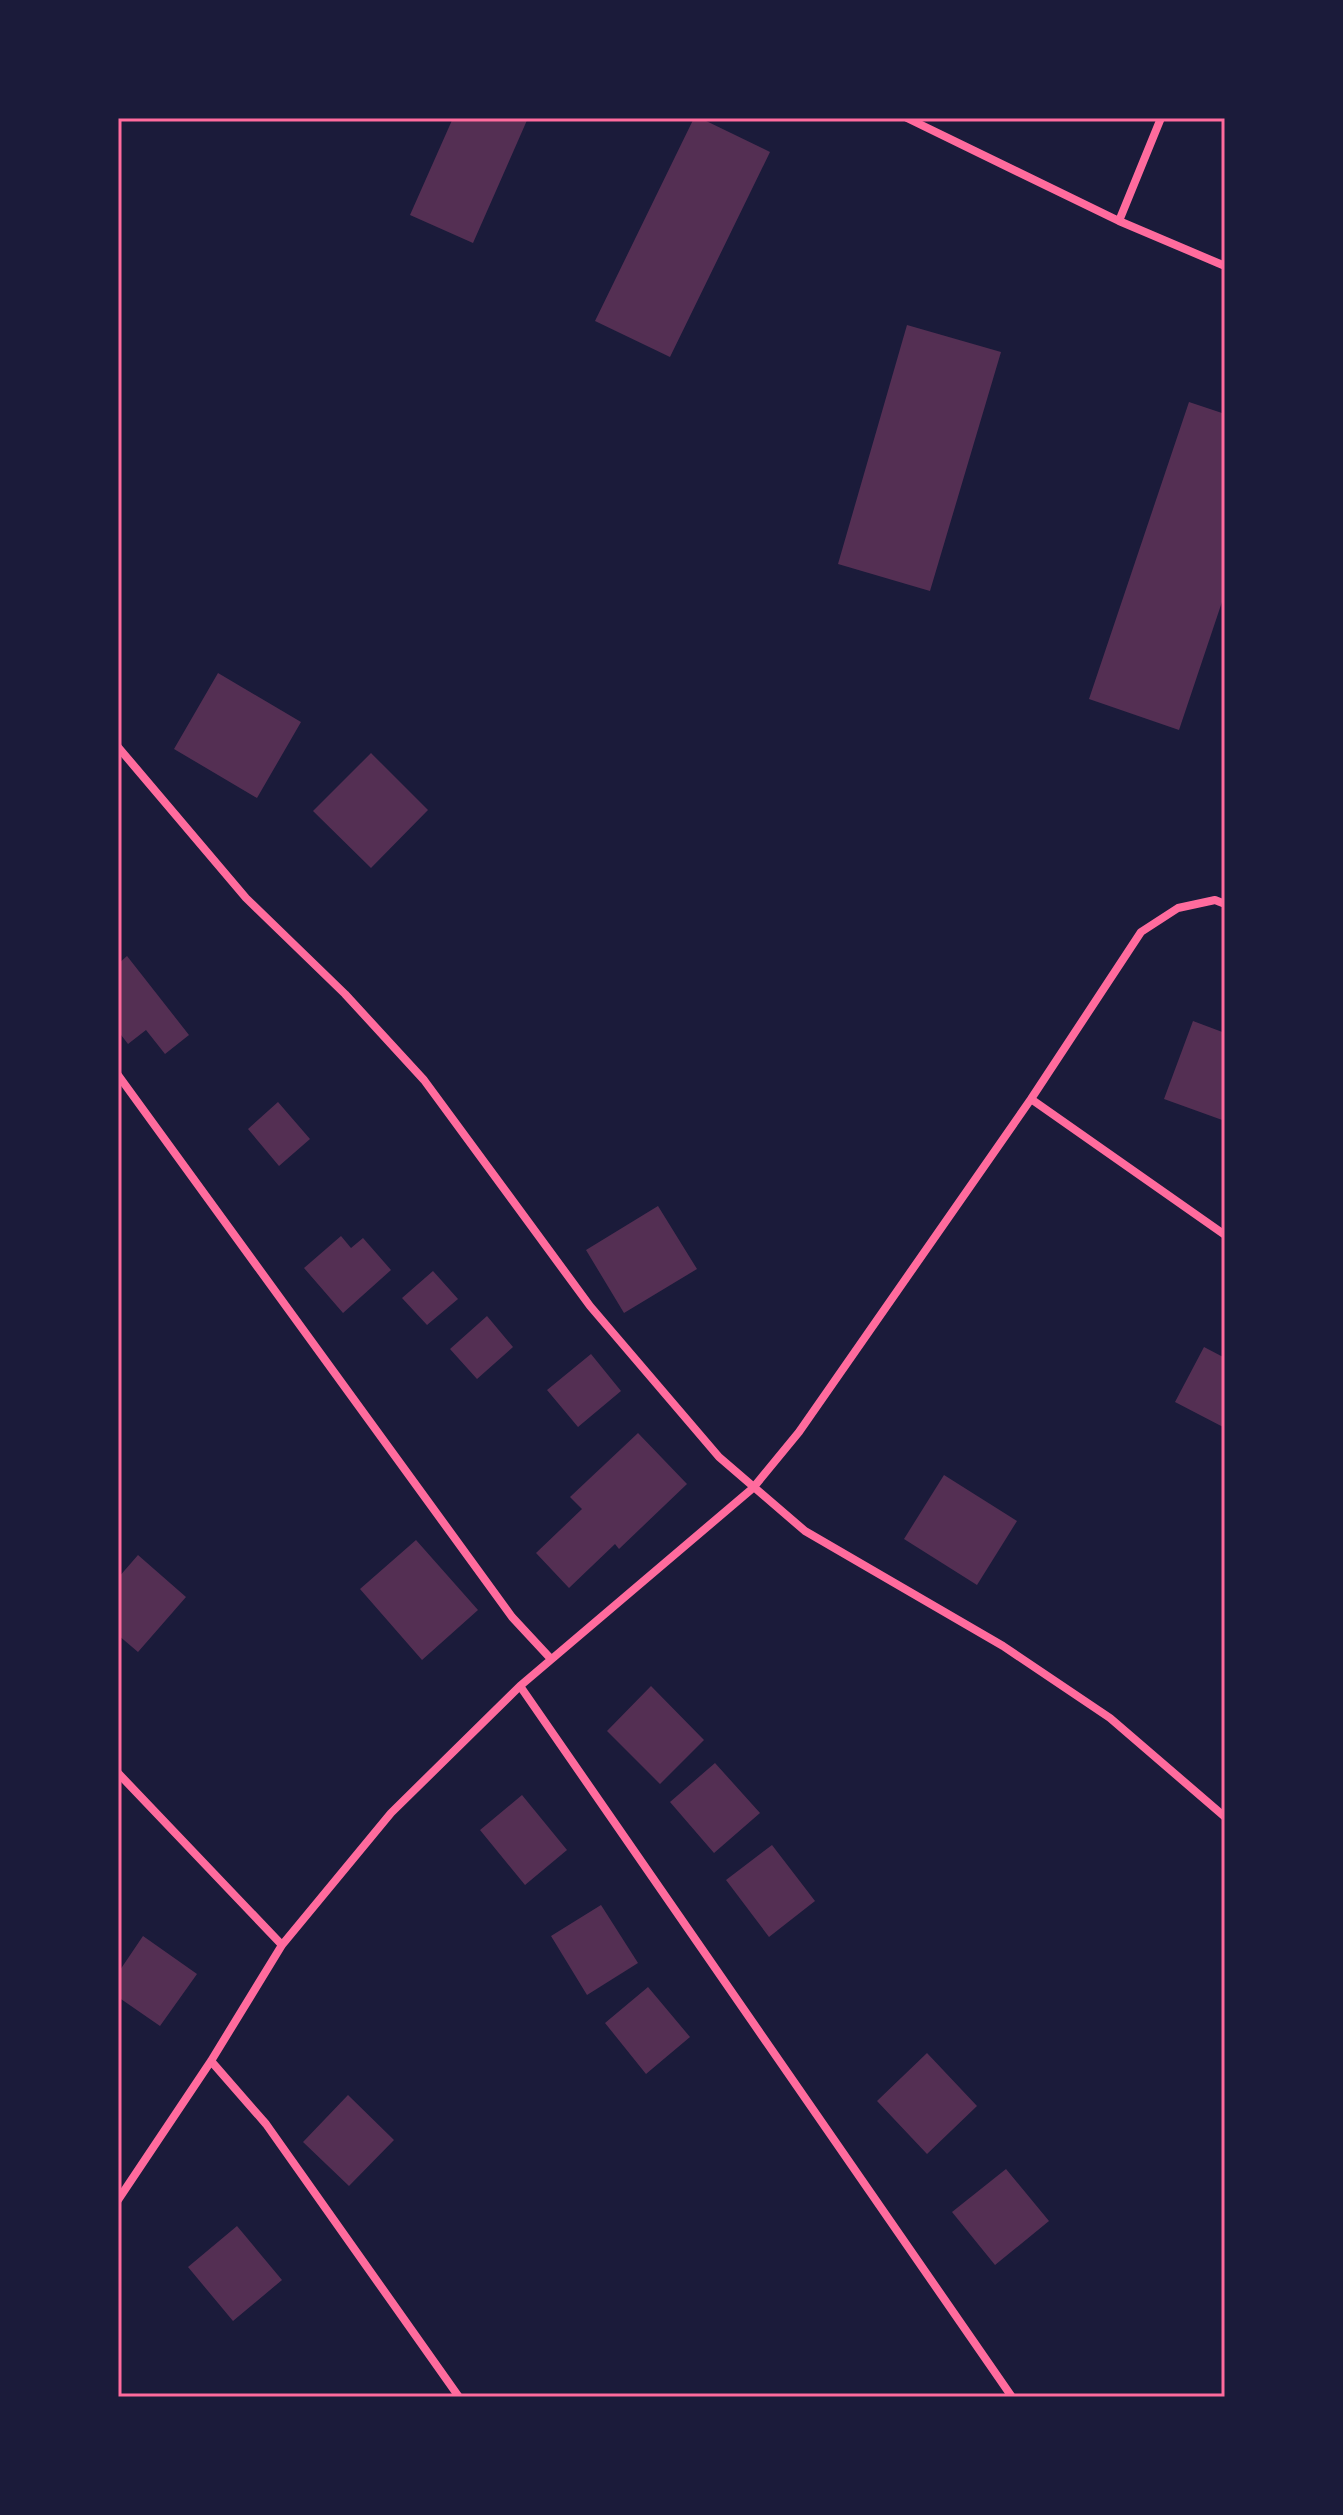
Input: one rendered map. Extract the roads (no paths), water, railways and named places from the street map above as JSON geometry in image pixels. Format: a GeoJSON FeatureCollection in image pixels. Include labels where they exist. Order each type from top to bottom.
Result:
{"type":"FeatureCollection","features":[{"type":"Feature","properties":{"kind":"street"},"geometry":{"type":"LineString","coordinates":[[907,118],[1119,221],[1225,266]]}},
{"type":"Feature","properties":{"kind":"street"},"geometry":{"type":"LineString","coordinates":[[1119,221],[1161,118]]}},
{"type":"Feature","properties":{"kind":"street"},"geometry":{"type":"LineString","coordinates":[[118,747],[246,898],[345,994],[424,1080],[590,1306],[694,1429],[753,1488],[805,1531],[1003,1646],[1110,1718],[1225,1817]]}},
{"type":"Feature","properties":{"kind":"street"},"geometry":{"type":"LineString","coordinates":[[118,2200],[211,2061],[282,1945],[391,1813],[520,1686],[753,1488],[799,1432],[1031,1099],[1141,932],[1178,908],[1215,900],[1225,904]]}},
{"type":"Feature","properties":{"kind":"street"},"geometry":{"type":"LineString","coordinates":[[118,1075],[512,1617],[551,1659]]}},
{"type":"Feature","properties":{"kind":"street"},"geometry":{"type":"LineString","coordinates":[[1031,1099],[1225,1235]]}},
{"type":"Feature","properties":{"kind":"street"},"geometry":{"type":"LineString","coordinates":[[520,1686],[1012,2397]]}},
{"type":"Feature","properties":{"kind":"street"},"geometry":{"type":"LineString","coordinates":[[118,1773],[282,1945]]}},
{"type":"Feature","properties":{"kind":"street"},"geometry":{"type":"LineString","coordinates":[[211,2061],[266,2124],[459,2397]]}}]}
